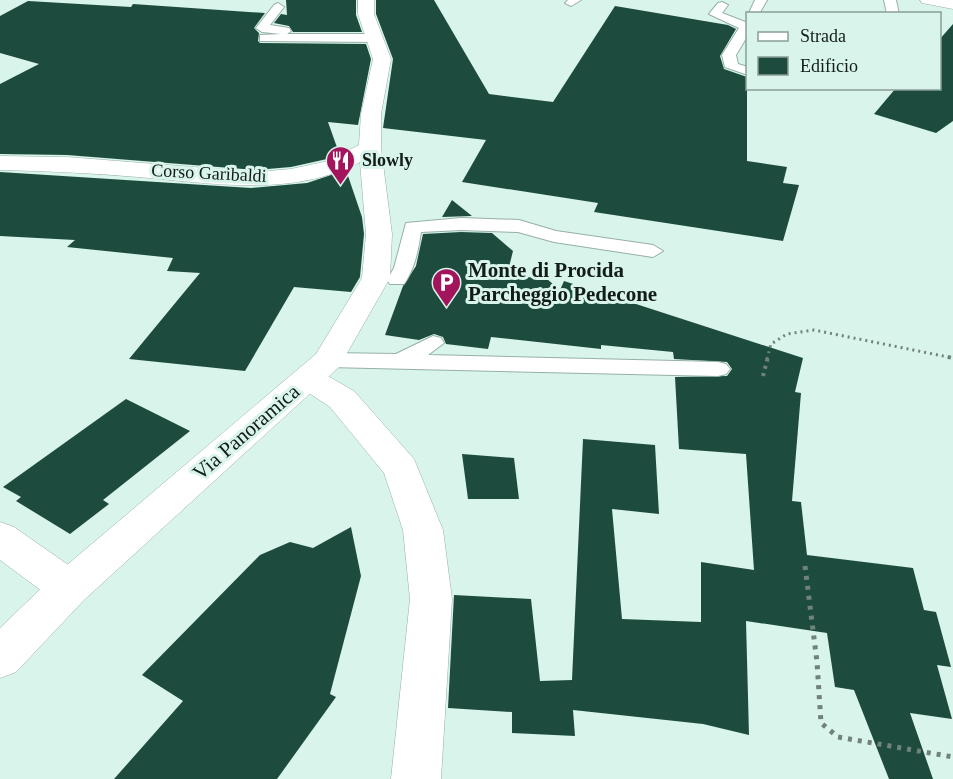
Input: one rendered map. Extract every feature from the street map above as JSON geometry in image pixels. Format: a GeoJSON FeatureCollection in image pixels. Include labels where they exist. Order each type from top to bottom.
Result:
{"type":"FeatureCollection","features":[{"type":"Feature","properties":{"kind":"street"},"geometry":{"type":"LineString","coordinates":[[366,0],[366,14],[382,58],[371,114],[370,148]]}},
{"type":"Feature","properties":{"kind":"street"},"geometry":{"type":"LineString","coordinates":[[928,0],[953,4]]}},
{"type":"Feature","properties":{"kind":"street","name":"Corso Garibaldi"},"geometry":{"type":"LineString","coordinates":[[0,163],[67,164],[256,179],[291,176],[335,166],[370,148]]}},
{"type":"Feature","properties":{"kind":"street","name":"Via Panoramica"},"geometry":{"type":"LineString","coordinates":[[0,658],[69,588],[318,369],[393,280],[379,234],[370,148]]}},
{"type":"Feature","properties":{"kind":"street"},"geometry":{"type":"LineString","coordinates":[[318,369],[401,468],[423,530],[431,599],[416,779]]}},
{"type":"Feature","properties":{"kind":"street"},"geometry":{"type":"LineString","coordinates":[[0,538],[69,588]]}},
{"type":"Feature","properties":{"kind":"lane"},"geometry":{"type":"LineString","coordinates":[[722,5],[715,14],[746,25]]}},
{"type":"Feature","properties":{"kind":"lane"},"geometry":{"type":"LineString","coordinates":[[278,7],[262,28],[335,39]]}},
{"type":"Feature","properties":{"kind":"lane"},"geometry":{"type":"LineString","coordinates":[[746,27],[729,56],[732,67],[746,71]]}},
{"type":"Feature","properties":{"kind":"lane"},"geometry":{"type":"LineString","coordinates":[[264,38],[375,38]]}},
{"type":"Feature","properties":{"kind":"lane"},"geometry":{"type":"LineString","coordinates":[[393,280],[404,268],[413,227],[460,224],[519,226],[554,236],[653,251]]}},
{"type":"Feature","properties":{"kind":"lane"},"geometry":{"type":"LineString","coordinates":[[397,362],[434,343]]}},
{"type":"Feature","properties":{"kind":"lane"},"geometry":{"type":"LineString","coordinates":[[318,369],[397,362],[718,369]]}},
{"type":"Feature","properties":{"kind":"path"},"geometry":{"type":"LineString","coordinates":[[763,376],[771,345],[787,334],[814,330],[953,358]]}},
{"type":"Feature","properties":{"kind":"path"},"geometry":{"type":"LineString","coordinates":[[805,566],[817,662],[821,723],[838,737],[953,757]]}},
{"type":"Feature","properties":{"kind":"building"},"geometry":{"type":"Polygon","coordinates":[[[286,0],[356,0],[356,15],[362,32],[293,32],[289,26],[274,23],[281,14],[287,15],[286,0]]]}},
{"type":"Feature","properties":{"kind":"building"},"geometry":{"type":"Polygon","coordinates":[[[376,0],[434,0],[489,94],[553,102],[615,6],[728,25],[736,29],[720,56],[724,69],[746,77],[747,161],[787,167],[783,183],[799,185],[783,241],[594,212],[598,203],[462,182],[486,140],[383,128],[393,59],[376,14],[376,0]]]}},
{"type":"Feature","properties":{"kind":"building"},"geometry":{"type":"Polygon","coordinates":[[[28,1],[131,7],[133,4],[265,13],[254,28],[259,33],[260,43],[366,44],[371,59],[358,125],[328,122],[339,153],[327,159],[291,167],[256,170],[67,155],[0,154],[0,84],[39,64],[0,53],[0,16],[28,1]]]}},
{"type":"Feature","properties":{"kind":"building"},"geometry":{"type":"Polygon","coordinates":[[[953,24],[953,121],[936,133],[874,114],[894,90],[941,90],[941,38],[953,24]]]}},
{"type":"Feature","properties":{"kind":"building"},"geometry":{"type":"Polygon","coordinates":[[[346,170],[362,217],[364,234],[360,277],[351,292],[294,287],[245,371],[129,359],[200,273],[167,271],[173,258],[67,247],[75,240],[0,236],[0,172],[251,188],[307,183],[346,170]]]}},
{"type":"Feature","properties":{"kind":"building"},"geometry":{"type":"Polygon","coordinates":[[[452,200],[472,216],[442,217],[452,200]]]}},
{"type":"Feature","properties":{"kind":"building"},"geometry":{"type":"Polygon","coordinates":[[[492,233],[513,251],[507,275],[547,279],[560,290],[564,281],[607,295],[606,302],[636,304],[803,358],[795,392],[801,393],[792,501],[801,502],[807,555],[913,568],[924,610],[936,612],[951,667],[937,665],[952,719],[910,713],[933,779],[889,779],[854,690],[835,687],[827,633],[746,621],[749,735],[703,724],[573,710],[575,736],[512,733],[512,712],[448,708],[454,595],[531,599],[540,681],[572,680],[583,439],[655,445],[659,514],[612,509],[622,619],[701,622],[701,562],[754,570],[746,454],[679,449],[675,377],[727,376],[732,369],[727,362],[674,359],[673,352],[601,345],[601,349],[491,337],[488,349],[446,344],[443,337],[434,334],[419,340],[385,335],[403,286],[416,266],[423,234],[492,233]]]}},
{"type":"Feature","properties":{"kind":"building"},"geometry":{"type":"Polygon","coordinates":[[[126,399],[190,431],[103,500],[109,504],[70,534],[16,501],[21,497],[3,487],[126,399]]]}},
{"type":"Feature","properties":{"kind":"building"},"geometry":{"type":"Polygon","coordinates":[[[462,454],[514,458],[519,499],[468,499],[462,454]]]}},
{"type":"Feature","properties":{"kind":"building"},"geometry":{"type":"Polygon","coordinates":[[[351,527],[361,576],[330,694],[336,697],[277,779],[114,779],[183,701],[142,675],[260,555],[290,542],[313,548],[351,527]]]}},
{"type":"Feature","properties":{"kind":"place","name":"Slowly"},"geometry":{"type":"Point","coordinates":[341,186]}},
{"type":"Feature","properties":{"kind":"place","name":"Monte di Procida Parcheggio Pedecone"},"geometry":{"type":"Point","coordinates":[447,308]}}]}
